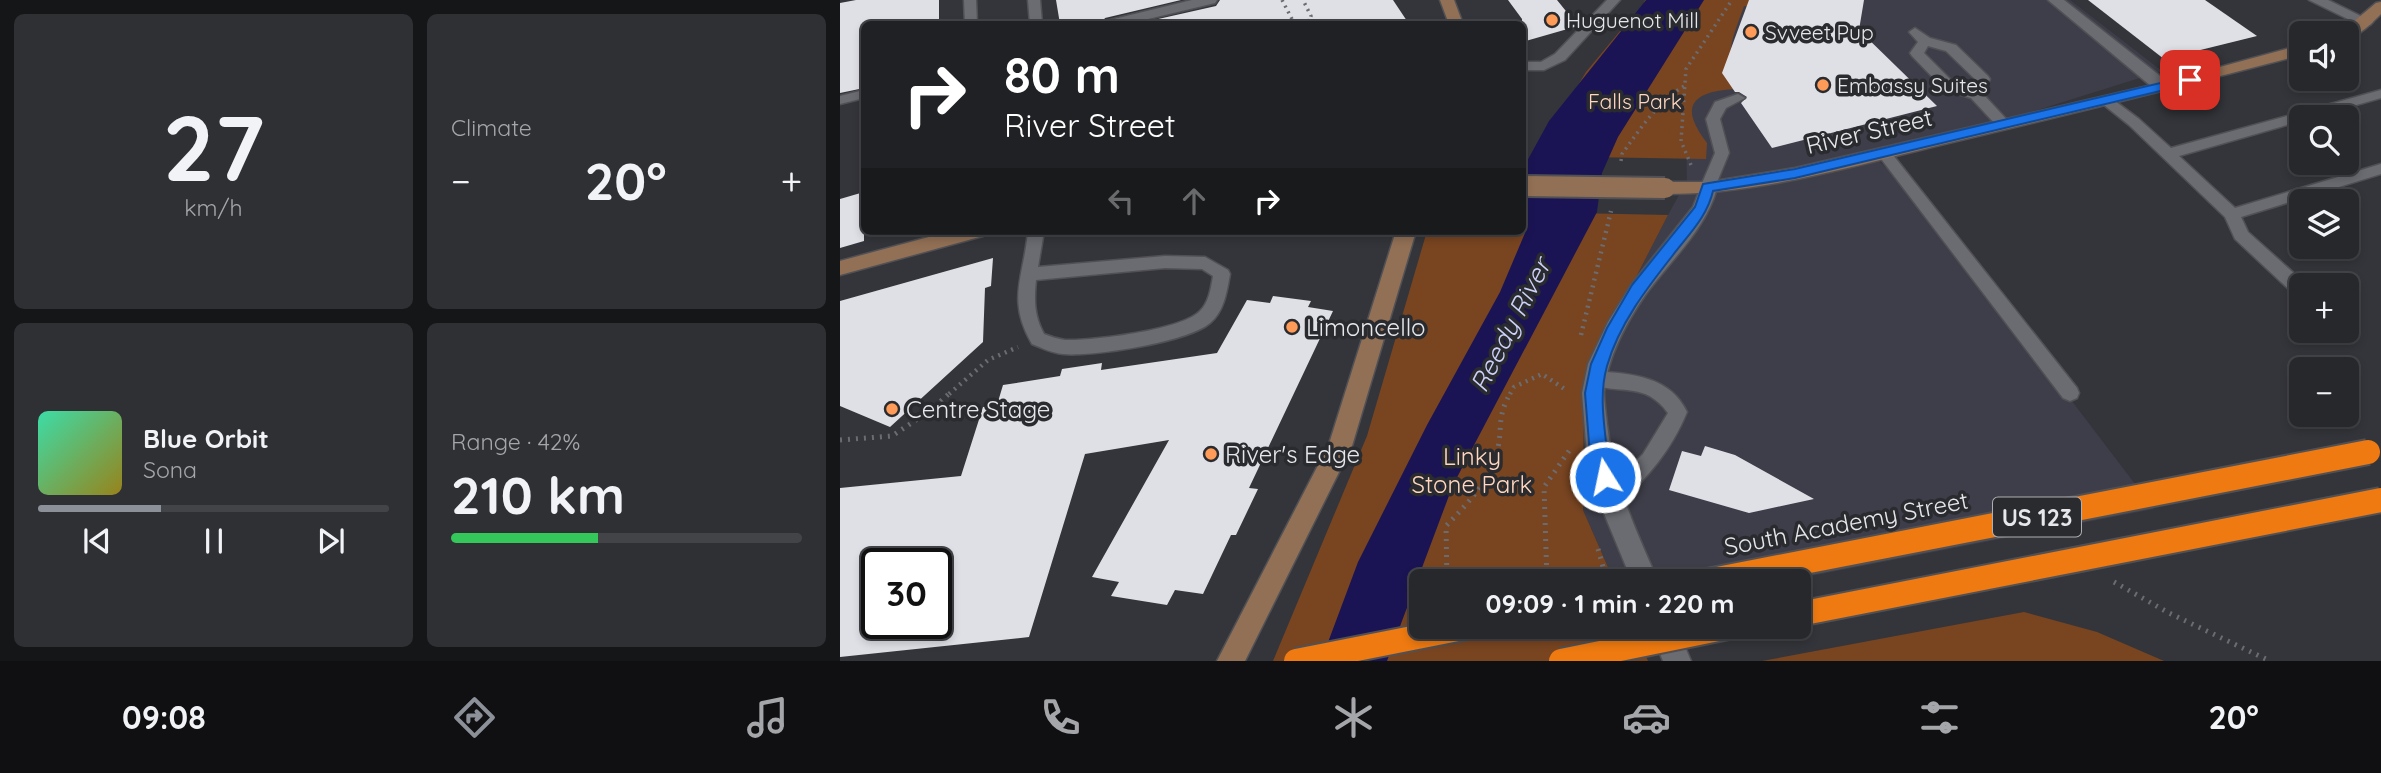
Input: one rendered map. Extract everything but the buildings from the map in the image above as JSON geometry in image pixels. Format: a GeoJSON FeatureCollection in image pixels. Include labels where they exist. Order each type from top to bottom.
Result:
{"type":"FeatureCollection","features":[{"type":"Feature","properties":{"kind":"highway","name":"South Academy Street"},"geometry":{"type":"LineString","coordinates":[[1768,569],[2368,452]]}},
{"type":"Feature","properties":{"kind":"highway","name":"US 123"},"geometry":{"type":"LineString","coordinates":[[1811,612],[2381,500]]}},
{"type":"Feature","properties":{"kind":"highway"},"geometry":{"type":"LineString","coordinates":[[1296,661],[1409,639]]}},
{"type":"Feature","properties":{"kind":"highway"},"geometry":{"type":"LineString","coordinates":[[1561,661],[1669,639]]}},
{"type":"Feature","properties":{"kind":"street"},"geometry":{"type":"LineString","coordinates":[[1123,21],[1210,0]]}},
{"type":"Feature","properties":{"kind":"street"},"geometry":{"type":"LineString","coordinates":[[1447,0],[1455,21]]}},
{"type":"Feature","properties":{"kind":"street"},"geometry":{"type":"LineString","coordinates":[[2055,0],[2163,87]]}},
{"type":"Feature","properties":{"kind":"street"},"geometry":{"type":"LineString","coordinates":[[2316,0],[2381,29]]}},
{"type":"Feature","properties":{"kind":"street"},"geometry":{"type":"LineString","coordinates":[[2359,26],[2381,6]]}},
{"type":"Feature","properties":{"kind":"street","name":"River Street"},"geometry":{"type":"LineString","coordinates":[[1526,186],[1707,188],[1795,174],[2106,101],[2289,53]]}},
{"type":"Feature","properties":{"kind":"street"},"geometry":{"type":"LineString","coordinates":[[1640,569],[1610,499],[1599,455],[1593,393],[1599,364],[1620,319],[1637,289],[1702,209],[1707,188]]}},
{"type":"Feature","properties":{"kind":"street"},"geometry":{"type":"LineString","coordinates":[[840,268],[961,235]]}},
{"type":"Feature","properties":{"kind":"street"},"geometry":{"type":"LineString","coordinates":[[1231,661],[1340,446],[1405,235]]}},
{"type":"Feature","properties":{"kind":"street"},"geometry":{"type":"LineString","coordinates":[[1668,639],[1677,661]]}},
{"type":"Feature","properties":{"kind":"lane"},"geometry":{"type":"LineString","coordinates":[[970,0],[971,21]]}},
{"type":"Feature","properties":{"kind":"lane"},"geometry":{"type":"LineString","coordinates":[[1034,0],[1036,21]]}},
{"type":"Feature","properties":{"kind":"lane"},"geometry":{"type":"LineString","coordinates":[[1526,66],[1544,66],[1560,57],[1614,0]]}},
{"type":"Feature","properties":{"kind":"lane"},"geometry":{"type":"LineString","coordinates":[[1976,94],[1983,79],[1951,48],[1920,36],[1917,52],[1951,87],[1976,94],[2004,125]]}},
{"type":"Feature","properties":{"kind":"lane"},"geometry":{"type":"LineString","coordinates":[[2168,154],[2381,93]]}},
{"type":"Feature","properties":{"kind":"lane"},"geometry":{"type":"LineString","coordinates":[[840,100],[861,95]]}},
{"type":"Feature","properties":{"kind":"lane"},"geometry":{"type":"LineString","coordinates":[[1707,188],[1722,153],[1713,119],[1720,105],[1738,98]]}},
{"type":"Feature","properties":{"kind":"lane"},"geometry":{"type":"LineString","coordinates":[[2106,101],[2134,121],[2232,214],[2241,235],[2289,279]]}},
{"type":"Feature","properties":{"kind":"lane"},"geometry":{"type":"LineString","coordinates":[[1884,152],[2070,393]]}},
{"type":"Feature","properties":{"kind":"lane"},"geometry":{"type":"LineString","coordinates":[[2232,214],[2381,169]]}},
{"type":"Feature","properties":{"kind":"lane"},"geometry":{"type":"LineString","coordinates":[[1030,274],[1165,262],[1205,263],[1222,274],[1217,301],[1203,320],[1187,329],[1096,345],[1061,347],[1038,339],[1028,319],[1030,274],[1035,235]]}},
{"type":"Feature","properties":{"kind":"lane"},"geometry":{"type":"LineString","coordinates":[[1596,379],[1639,382],[1667,395],[1678,412],[1668,436],[1651,463],[1610,499]]}},
{"type":"Feature","properties":{"kind":"path"},"geometry":{"type":"LineString","coordinates":[[1282,0],[1293,21]]}},
{"type":"Feature","properties":{"kind":"path"},"geometry":{"type":"LineString","coordinates":[[1303,0],[1311,16],[1310,20],[1306,21]]}},
{"type":"Feature","properties":{"kind":"path"},"geometry":{"type":"LineString","coordinates":[[1692,166],[1681,141],[1686,69],[1732,0]]}},
{"type":"Feature","properties":{"kind":"path"},"geometry":{"type":"LineString","coordinates":[[840,440],[892,436],[931,410],[988,360],[1038,339]]}},
{"type":"Feature","properties":{"kind":"path"},"geometry":{"type":"LineString","coordinates":[[1447,569],[1446,526],[1482,488],[1497,453],[1501,409],[1514,387],[1542,374],[1570,392]]}},
{"type":"Feature","properties":{"kind":"path"},"geometry":{"type":"LineString","coordinates":[[1547,569],[1544,487],[1571,448]]}},
{"type":"Feature","properties":{"kind":"path"},"geometry":{"type":"LineString","coordinates":[[2110,579],[2169,613],[2270,661]]}},
{"type":"Feature","properties":{"kind":"shaded area"},"geometry":{"type":"Polygon","coordinates":[[[1741,0],[2070,0],[2162,71],[1932,143],[1871,154],[1913,192],[2154,509],[1811,576],[1811,569],[1609,569],[1583,510],[1584,378],[1668,215],[1679,195],[1687,188],[1686,119],[1741,0]]]}},
{"type":"Feature","properties":{"kind":"green space","name":"Falls Park"},"geometry":{"type":"Polygon","coordinates":[[[1645,0],[1754,0],[1752,7],[1744,6],[1733,38],[1730,65],[1734,89],[1707,94],[1694,104],[1694,120],[1707,143],[1706,159],[1530,156],[1554,125],[1586,72],[1630,19],[1640,12],[1645,0]]]}},
{"type":"Feature","properties":{"kind":"green space","name":"Linky Stone Park"},"geometry":{"type":"Polygon","coordinates":[[[1526,212],[1668,215],[1584,378],[1583,510],[1609,569],[1409,569],[1409,639],[1638,639],[1648,661],[1273,661],[1367,436],[1426,235],[1526,235],[1526,212]]]}},
{"type":"Feature","properties":{"kind":"green space"},"geometry":{"type":"Polygon","coordinates":[[[2024,612],[2097,632],[2164,661],[1762,661],[2024,612]]]}},
{"type":"Feature","properties":{"kind":"water","name":"Reedy River"},"geometry":{"type":"Polygon","coordinates":[[[1646,0],[1704,0],[1618,137],[1602,173],[1597,212],[1453,485],[1422,569],[1409,569],[1409,602],[1387,661],[1321,661],[1358,562],[1427,425],[1500,292],[1526,235],[1526,163],[1549,121],[1646,0]]]}},
{"type":"Feature","properties":{"kind":"place","name":"Huguenot Mill"},"geometry":{"type":"Point","coordinates":[1552,20]}},
{"type":"Feature","properties":{"kind":"place","name":"Svveet Pup"},"geometry":{"type":"Point","coordinates":[1751,32]}},
{"type":"Feature","properties":{"kind":"place","name":"Embassy Suites"},"geometry":{"type":"Point","coordinates":[1823,85]}},
{"type":"Feature","properties":{"kind":"place","name":"Limoncello"},"geometry":{"type":"Point","coordinates":[1292,327]}},
{"type":"Feature","properties":{"kind":"place","name":"Centre Stage"},"geometry":{"type":"Point","coordinates":[892,409]}},
{"type":"Feature","properties":{"kind":"place","name":"River's Edge"},"geometry":{"type":"Point","coordinates":[1211,454]}},
{"type":"Feature","properties":{"kind":"route"},"geometry":{"type":"LineString","coordinates":[[1605,477],[1599,455],[1593,393],[1599,364],[1637,289],[1702,209],[1707,188],[1795,174],[2190,80]]}}]}
